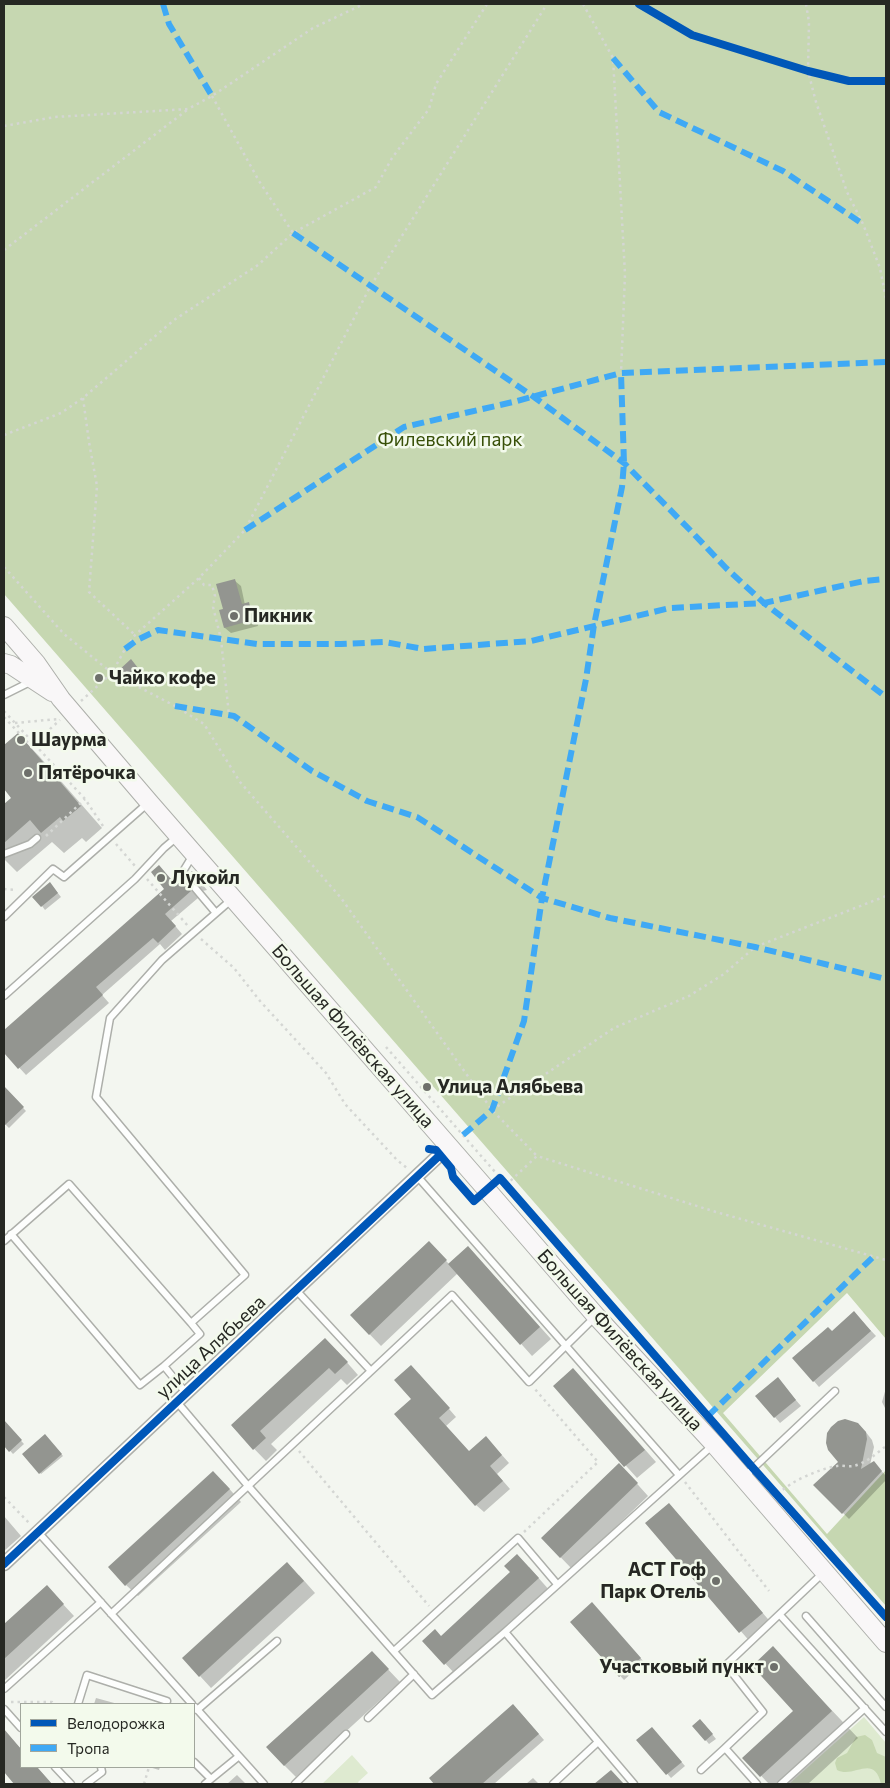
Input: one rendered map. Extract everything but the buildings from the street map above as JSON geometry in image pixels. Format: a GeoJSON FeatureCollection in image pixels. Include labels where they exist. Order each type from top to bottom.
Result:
{"type":"FeatureCollection","features":[{"type":"Feature","properties":{"kind":"main road","name":"Большая Филёвская улица"},"geometry":{"type":"LineString","coordinates":[[4,626],[35,671],[66,704],[148,802],[233,898],[445,1150],[494,1184],[596,1316],[714,1444],[886,1643]]}},
{"type":"Feature","properties":{"kind":"main road"},"geometry":{"type":"LineString","coordinates":[[4,639],[35,671]]}},
{"type":"Feature","properties":{"kind":"main road"},"geometry":{"type":"LineString","coordinates":[[6,661],[35,671]]}},
{"type":"Feature","properties":{"kind":"street","name":"улица Алябьева"},"geometry":{"type":"LineString","coordinates":[[4,1564],[445,1150]]}},
{"type":"Feature","properties":{"kind":"lane"},"geometry":{"type":"LineString","coordinates":[[4,695],[22,684],[35,671]]}},
{"type":"Feature","properties":{"kind":"lane"},"geometry":{"type":"LineString","coordinates":[[4,917],[52,869],[64,877],[148,802]]}},
{"type":"Feature","properties":{"kind":"lane"},"geometry":{"type":"LineString","coordinates":[[4,996],[141,873],[178,836]]}},
{"type":"Feature","properties":{"kind":"lane"},"geometry":{"type":"LineString","coordinates":[[4,854],[30,844],[37,838]]}},
{"type":"Feature","properties":{"kind":"lane"},"geometry":{"type":"LineString","coordinates":[[185,877],[182,873],[194,854]]}},
{"type":"Feature","properties":{"kind":"lane"},"geometry":{"type":"LineString","coordinates":[[195,888],[216,913]]}},
{"type":"Feature","properties":{"kind":"lane"},"geometry":{"type":"LineString","coordinates":[[192,1323],[245,1275],[96,1097],[110,1018],[162,960],[233,898]]}},
{"type":"Feature","properties":{"kind":"lane"},"geometry":{"type":"LineString","coordinates":[[417,1176],[679,1474]]}},
{"type":"Feature","properties":{"kind":"lane"},"geometry":{"type":"LineString","coordinates":[[4,1241],[11,1234],[69,1184],[200,1334],[140,1386],[11,1234]]}},
{"type":"Feature","properties":{"kind":"lane"},"geometry":{"type":"LineString","coordinates":[[296,1290],[371,1371]]}},
{"type":"Feature","properties":{"kind":"lane"},"geometry":{"type":"LineString","coordinates":[[111,1614],[249,1487],[452,1295],[529,1382],[596,1316]]}},
{"type":"Feature","properties":{"kind":"lane"},"geometry":{"type":"LineString","coordinates":[[164,1366],[181,1397],[249,1487],[432,1695],[714,1444]]}},
{"type":"Feature","properties":{"kind":"lane"},"geometry":{"type":"LineString","coordinates":[[743,1478],[835,1391]]}},
{"type":"Feature","properties":{"kind":"lane"},"geometry":{"type":"LineString","coordinates":[[38,1532],[190,1703]]}},
{"type":"Feature","properties":{"kind":"lane"},"geometry":{"type":"LineString","coordinates":[[394,1651],[518,1538],[557,1584]]}},
{"type":"Feature","properties":{"kind":"lane"},"geometry":{"type":"LineString","coordinates":[[701,1770],[763,1712],[726,1665],[824,1571]]}},
{"type":"Feature","properties":{"kind":"lane"},"geometry":{"type":"LineString","coordinates":[[4,1689],[101,1602]]}},
{"type":"Feature","properties":{"kind":"lane"},"geometry":{"type":"LineString","coordinates":[[780,1615],[886,1732]]}},
{"type":"Feature","properties":{"kind":"lane"},"geometry":{"type":"LineString","coordinates":[[806,1616],[886,1707]]}},
{"type":"Feature","properties":{"kind":"lane"},"geometry":{"type":"LineString","coordinates":[[505,1632],[634,1784]]}},
{"type":"Feature","properties":{"kind":"lane"},"geometry":{"type":"LineString","coordinates":[[195,1706],[277,1641]]}},
{"type":"Feature","properties":{"kind":"lane"},"geometry":{"type":"LineString","coordinates":[[368,1718],[414,1674]]}},
{"type":"Feature","properties":{"kind":"lane"},"geometry":{"type":"LineString","coordinates":[[78,1703],[87,1675],[167,1701],[166,1703]]}},
{"type":"Feature","properties":{"kind":"lane"},"geometry":{"type":"LineString","coordinates":[[4,1708],[20,1727]]}},
{"type":"Feature","properties":{"kind":"lane"},"geometry":{"type":"LineString","coordinates":[[195,1708],[264,1784]]}},
{"type":"Feature","properties":{"kind":"lane"},"geometry":{"type":"LineString","coordinates":[[781,1784],[864,1708]]}},
{"type":"Feature","properties":{"kind":"lane"},"geometry":{"type":"LineString","coordinates":[[295,1784],[346,1734]]}},
{"type":"Feature","properties":{"kind":"lane"},"geometry":{"type":"LineString","coordinates":[[553,1784],[598,1742]]}},
{"type":"Feature","properties":{"kind":"lane"},"geometry":{"type":"LineString","coordinates":[[724,1748],[758,1784]]}},
{"type":"Feature","properties":{"kind":"lane"},"geometry":{"type":"LineString","coordinates":[[205,1784],[238,1757]]}},
{"type":"Feature","properties":{"kind":"lane"},"geometry":{"type":"LineString","coordinates":[[195,1763],[211,1779]]}},
{"type":"Feature","properties":{"kind":"lane"},"geometry":{"type":"LineString","coordinates":[[56,1768],[71,1784]]}},
{"type":"Feature","properties":{"kind":"lane"},"geometry":{"type":"LineString","coordinates":[[86,1784],[102,1772],[100,1768]]}},
{"type":"Feature","properties":{"kind":"path"},"geometry":{"type":"LineString","coordinates":[[4,250],[188,109],[212,96],[314,28],[364,4]]}},
{"type":"Feature","properties":{"kind":"path"},"geometry":{"type":"LineString","coordinates":[[4,435],[61,413],[83,398],[174,320],[258,265],[293,233],[376,187],[392,158],[429,109],[436,84],[487,4]]}},
{"type":"Feature","properties":{"kind":"path"},"geometry":{"type":"LineString","coordinates":[[66,704],[112,673],[135,635],[199,578],[245,530],[370,286],[547,4]]}},
{"type":"Feature","properties":{"kind":"path"},"geometry":{"type":"LineString","coordinates":[[583,4],[613,58],[625,274],[620,373]]}},
{"type":"Feature","properties":{"kind":"path"},"geometry":{"type":"LineString","coordinates":[[806,4],[816,102],[847,192],[880,268],[886,299]]}},
{"type":"Feature","properties":{"kind":"path"},"geometry":{"type":"LineString","coordinates":[[799,69],[812,72]]}},
{"type":"Feature","properties":{"kind":"path"},"geometry":{"type":"LineString","coordinates":[[212,96],[259,182],[293,233]]}},
{"type":"Feature","properties":{"kind":"path"},"geometry":{"type":"LineString","coordinates":[[4,126],[55,117],[188,109]]}},
{"type":"Feature","properties":{"kind":"path"},"geometry":{"type":"LineString","coordinates":[[83,398],[97,486],[89,592],[135,635]]}},
{"type":"Feature","properties":{"kind":"path"},"geometry":{"type":"LineString","coordinates":[[4,568],[64,634],[112,673],[175,706],[204,724],[240,782],[341,898],[492,1110],[537,1156],[716,1212],[886,1260]]}},
{"type":"Feature","properties":{"kind":"path"},"geometry":{"type":"LineString","coordinates":[[199,578],[204,585],[212,586],[215,596],[213,607],[221,639],[229,715]]}},
{"type":"Feature","properties":{"kind":"path"},"geometry":{"type":"LineString","coordinates":[[4,711],[6,719],[31,746],[62,719],[15,723]]}},
{"type":"Feature","properties":{"kind":"path"},"geometry":{"type":"LineString","coordinates":[[6,719],[15,723],[85,799],[110,837],[193,932],[234,968],[260,1002],[326,1073],[345,1104],[397,1160],[417,1176]]}},
{"type":"Feature","properties":{"kind":"path"},"geometry":{"type":"LineString","coordinates":[[37,838],[43,838],[85,799]]}},
{"type":"Feature","properties":{"kind":"path"},"geometry":{"type":"LineString","coordinates":[[492,1110],[614,1028],[689,996],[724,974],[755,947],[886,896]]}},
{"type":"Feature","properties":{"kind":"path"},"geometry":{"type":"LineString","coordinates":[[386,1047],[494,1184],[506,1185],[537,1156]]}},
{"type":"Feature","properties":{"kind":"path"},"geometry":{"type":"LineString","coordinates":[[445,1150],[453,1177]]}},
{"type":"Feature","properties":{"kind":"path"},"geometry":{"type":"LineString","coordinates":[[518,1538],[598,1462],[529,1382]]}},
{"type":"Feature","properties":{"kind":"path"},"geometry":{"type":"LineString","coordinates":[[293,1444],[436,1613]]}},
{"type":"Feature","properties":{"kind":"path"},"geometry":{"type":"LineString","coordinates":[[777,1495],[786,1486],[802,1478],[837,1466],[854,1466],[870,1458],[886,1446]]}},
{"type":"Feature","properties":{"kind":"path"},"geometry":{"type":"LineString","coordinates":[[679,1474],[768,1591]]}},
{"type":"Feature","properties":{"kind":"path"},"geometry":{"type":"LineString","coordinates":[[4,1497],[38,1532]]}},
{"type":"Feature","properties":{"kind":"path"},"geometry":{"type":"LineString","coordinates":[[4,1702],[53,1703]]}},
{"type":"Feature","properties":{"kind":"path"},"geometry":{"type":"LineString","coordinates":[[144,1784],[149,1768]]}},
{"type":"Feature","properties":{"kind":"green space","name":"Филевский парк"},"geometry":{"type":"Polygon","coordinates":[[[4,4],[886,4],[886,1339],[847,1293],[723,1413],[827,1534],[886,1470],[886,1606],[4,594],[4,4]]]}},
{"type":"Feature","properties":{"kind":"green space"},"geometry":{"type":"Polygon","coordinates":[[[864,1717],[886,1743],[886,1784],[789,1784],[864,1717]]]}},
{"type":"Feature","properties":{"kind":"green space"},"geometry":{"type":"Polygon","coordinates":[[[865,1735],[872,1740],[877,1753],[886,1757],[886,1784],[881,1784],[874,1770],[868,1768],[850,1772],[837,1770],[835,1763],[837,1758],[847,1753],[856,1737],[865,1735]]]}},
{"type":"Feature","properties":{"kind":"green space"},"geometry":{"type":"Polygon","coordinates":[[[352,1755],[368,1773],[358,1782],[359,1784],[322,1784],[352,1755]]]}},
{"type":"Feature","properties":{"kind":"marked path"},"geometry":{"type":"LineString","coordinates":[[163,4],[169,24],[212,96]]}},
{"type":"Feature","properties":{"kind":"marked path"},"geometry":{"type":"LineString","coordinates":[[613,58],[659,112],[783,171],[863,224]]}},
{"type":"Feature","properties":{"kind":"marked path"},"geometry":{"type":"LineString","coordinates":[[293,233],[534,397],[624,463],[726,568],[764,603],[886,697]]}},
{"type":"Feature","properties":{"kind":"marked path"},"geometry":{"type":"LineString","coordinates":[[245,530],[404,427],[513,402],[621,373],[886,362]]}},
{"type":"Feature","properties":{"kind":"marked path"},"geometry":{"type":"LineString","coordinates":[[463,1135],[492,1110],[524,1021],[542,898],[622,487],[624,463],[621,373]]}},
{"type":"Feature","properties":{"kind":"marked path"},"geometry":{"type":"LineString","coordinates":[[125,649],[137,640],[158,630],[257,644],[384,642],[424,649],[531,641],[670,608],[764,603],[864,581],[886,579]]}},
{"type":"Feature","properties":{"kind":"marked path"},"geometry":{"type":"LineString","coordinates":[[175,706],[234,716],[312,771],[367,801],[417,817],[542,898],[610,918],[755,947],[886,979]]}},
{"type":"Feature","properties":{"kind":"marked path"},"geometry":{"type":"LineString","coordinates":[[708,1416],[873,1257]]}},
{"type":"Feature","properties":{"kind":"cycle path"},"geometry":{"type":"LineString","coordinates":[[639,4],[692,35],[808,71],[849,81],[886,81]]}},
{"type":"Feature","properties":{"kind":"cycle path"},"geometry":{"type":"LineString","coordinates":[[429,1149],[436,1150],[451,1168],[453,1177],[474,1201],[500,1178],[886,1617]]}},
{"type":"Feature","properties":{"kind":"cycle path"},"geometry":{"type":"LineString","coordinates":[[4,1564],[440,1155]]}},
{"type":"Feature","properties":{"kind":"place","name":"Пикник"},"geometry":{"type":"Point","coordinates":[234,616]}},
{"type":"Feature","properties":{"kind":"place","name":"Чайко кофе"},"geometry":{"type":"Point","coordinates":[99,678]}},
{"type":"Feature","properties":{"kind":"place","name":"Шаурма"},"geometry":{"type":"Point","coordinates":[21,740]}},
{"type":"Feature","properties":{"kind":"place","name":"Пятёрочка"},"geometry":{"type":"Point","coordinates":[28,773]}},
{"type":"Feature","properties":{"kind":"place","name":"Лукойл"},"geometry":{"type":"Point","coordinates":[161,878]}},
{"type":"Feature","properties":{"kind":"place","name":"Улица Алябьева"},"geometry":{"type":"Point","coordinates":[427,1087]}},
{"type":"Feature","properties":{"kind":"place","name":"АСТ Гоф Парк Отель"},"geometry":{"type":"Point","coordinates":[716,1581]}},
{"type":"Feature","properties":{"kind":"place","name":"Участковый пункт"},"geometry":{"type":"Point","coordinates":[774,1667]}}]}
